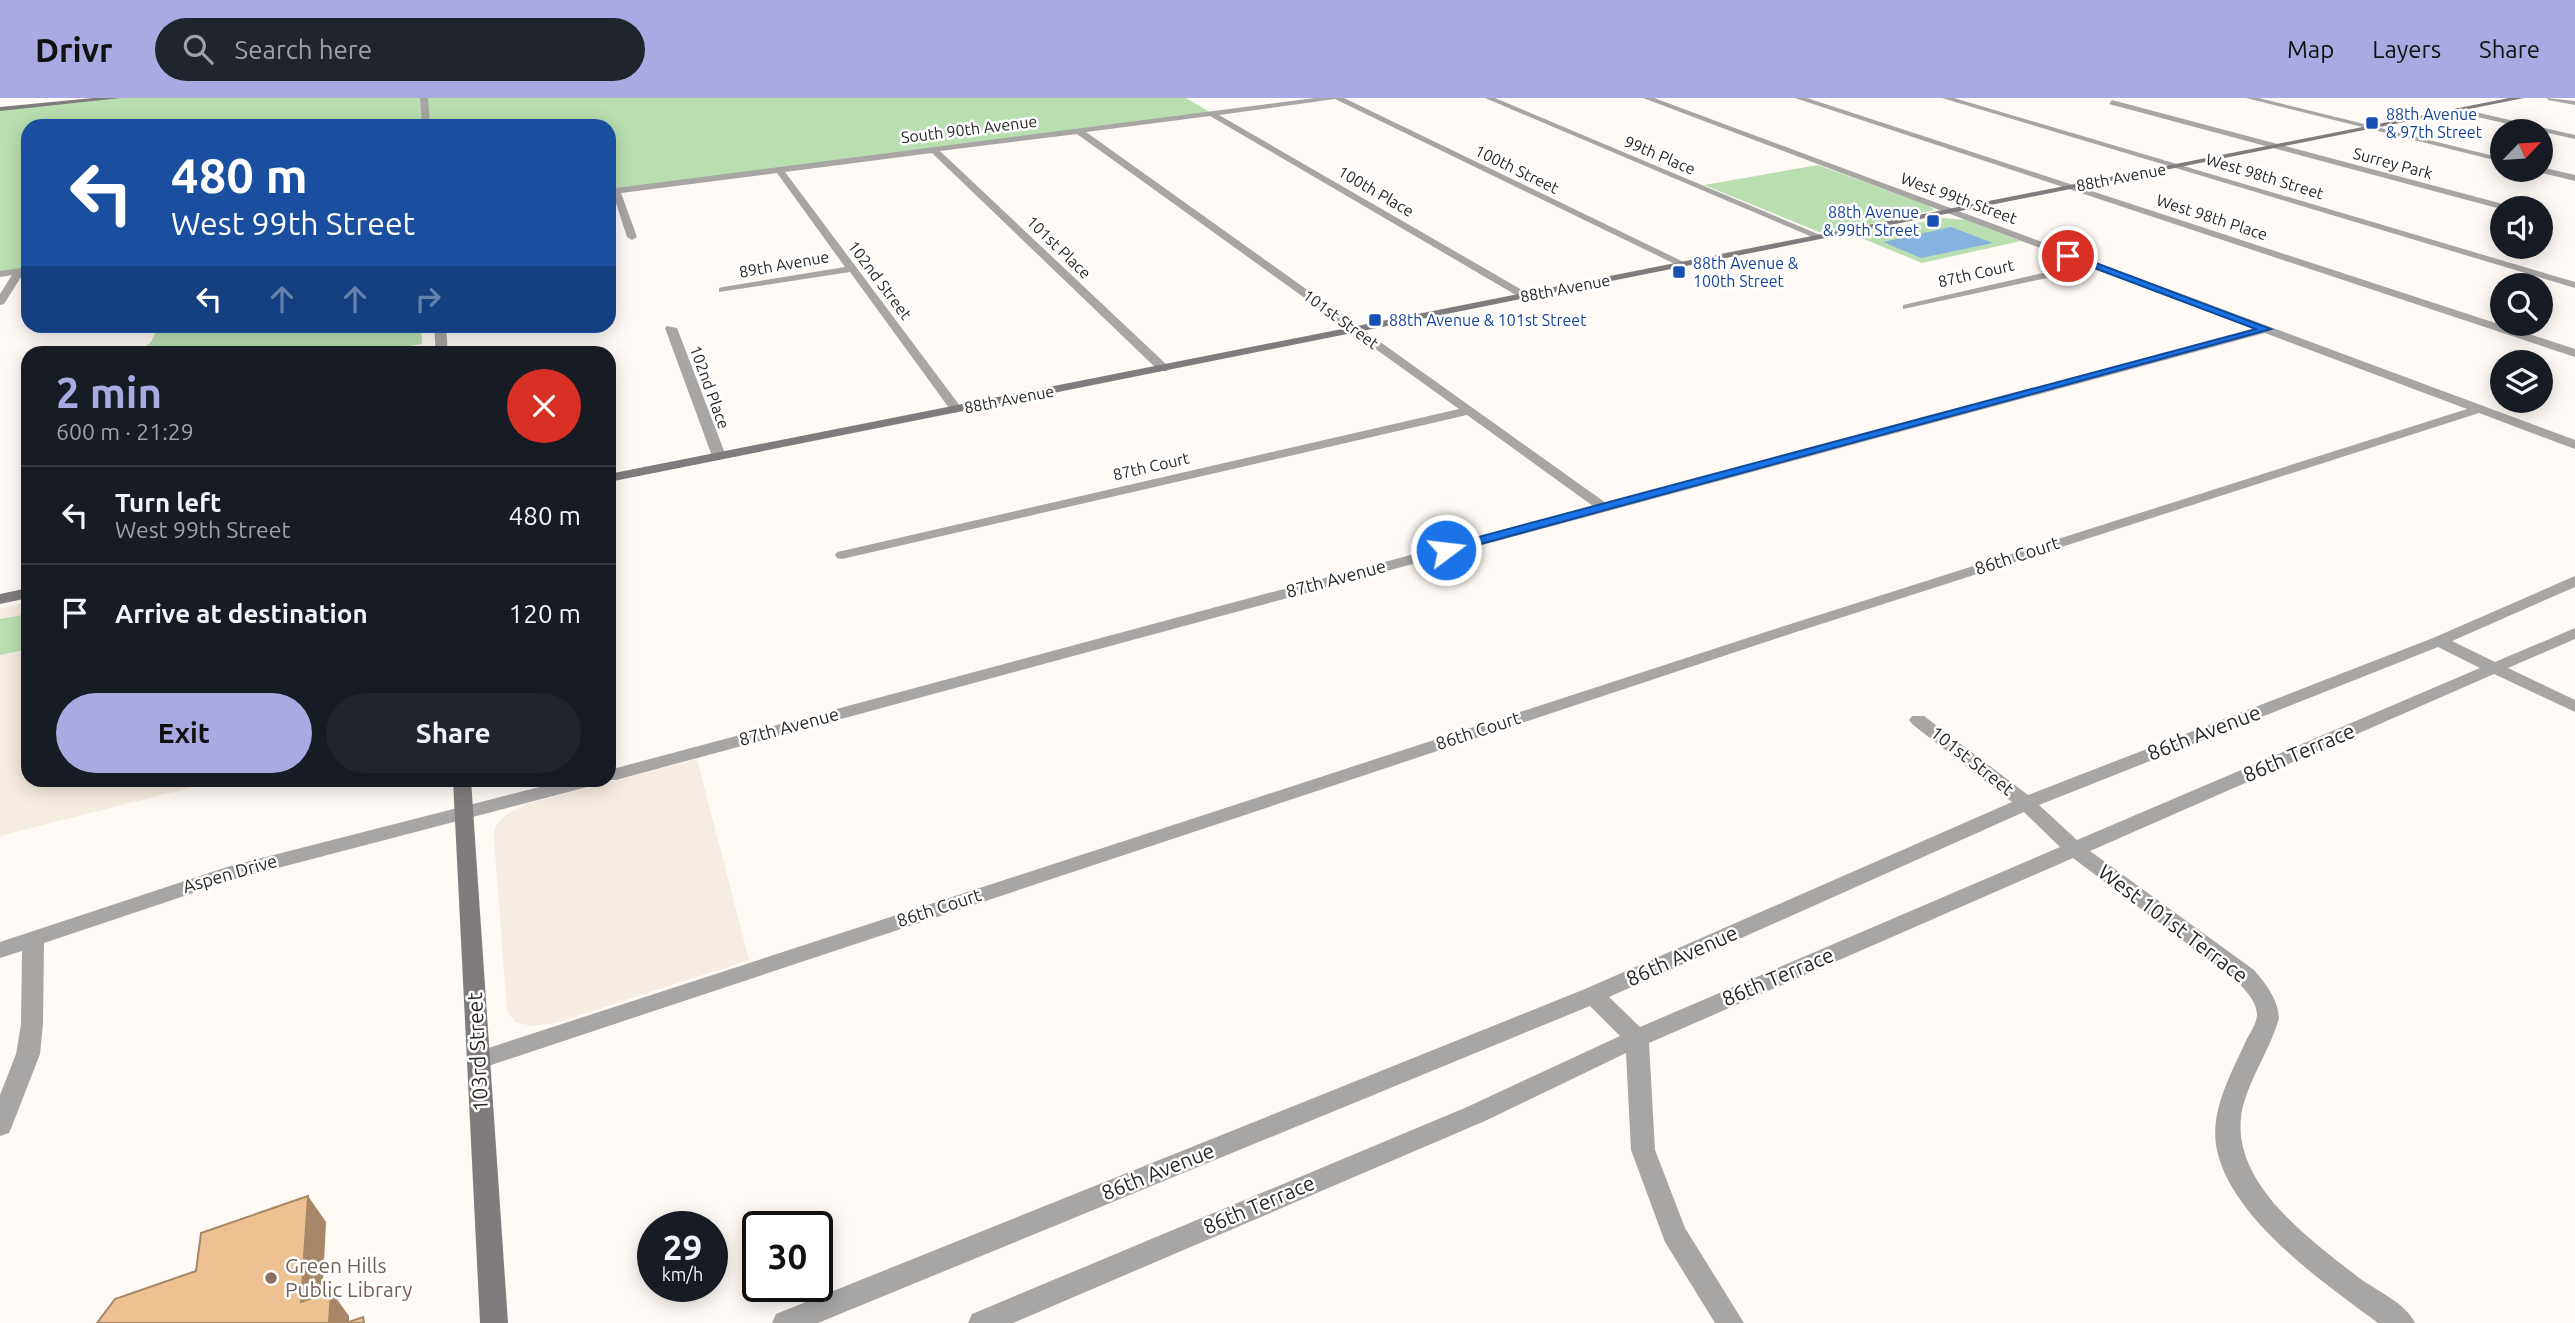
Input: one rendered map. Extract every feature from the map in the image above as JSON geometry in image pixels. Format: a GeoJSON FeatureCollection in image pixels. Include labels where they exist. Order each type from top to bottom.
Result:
{"type":"FeatureCollection","features":[{"type":"Feature","properties":{"kind":"street"},"geometry":{"type":"LineString","coordinates":[[0,109],[117,98]]}},
{"type":"Feature","properties":{"kind":"street"},"geometry":{"type":"LineString","coordinates":[[424,98],[426,119]]}},
{"type":"Feature","properties":{"kind":"street"},"geometry":{"type":"LineString","coordinates":[[1259,98],[1273,106]]}},
{"type":"Feature","properties":{"kind":"street","name":"South 90th Avenue"},"geometry":{"type":"LineString","coordinates":[[616,192],[1332,98]]}},
{"type":"Feature","properties":{"kind":"street","name":"100th Street"},"geometry":{"type":"LineString","coordinates":[[1338,98],[1683,264]]}},
{"type":"Feature","properties":{"kind":"street","name":"99th Place"},"geometry":{"type":"LineString","coordinates":[[1489,98],[1820,237]]}},
{"type":"Feature","properties":{"kind":"street","name":"West 99th Street"},"geometry":{"type":"LineString","coordinates":[[1647,98],[2575,445]]}},
{"type":"Feature","properties":{"kind":"street","name":"West 98th Place"},"geometry":{"type":"LineString","coordinates":[[1800,98],[2575,354]]}},
{"type":"Feature","properties":{"kind":"street","name":"West 98th Street"},"geometry":{"type":"LineString","coordinates":[[1946,98],[2575,285]]}},
{"type":"Feature","properties":{"kind":"street"},"geometry":{"type":"LineString","coordinates":[[2250,98],[2490,157]]}},
{"type":"Feature","properties":{"kind":"street","name":"88th Avenue"},"geometry":{"type":"LineString","coordinates":[[616,477],[2520,98]]}},
{"type":"Feature","properties":{"kind":"street"},"geometry":{"type":"LineString","coordinates":[[2551,98],[2575,103]]}},
{"type":"Feature","properties":{"kind":"street","name":"Surrey Park"},"geometry":{"type":"LineString","coordinates":[[2112,102],[2490,203]]}},
{"type":"Feature","properties":{"kind":"street"},"geometry":{"type":"LineString","coordinates":[[2458,110],[2575,137]]}},
{"type":"Feature","properties":{"kind":"street","name":"100th Place"},"geometry":{"type":"LineString","coordinates":[[1212,114],[1525,296]]}},
{"type":"Feature","properties":{"kind":"street","name":"101st Street"},"geometry":{"type":"LineString","coordinates":[[1079,131],[1603,507]]}},
{"type":"Feature","properties":{"kind":"street","name":"101st Place"},"geometry":{"type":"LineString","coordinates":[[934,150],[1163,368]]}},
{"type":"Feature","properties":{"kind":"street","name":"102nd Street"},"geometry":{"type":"LineString","coordinates":[[779,170],[956,409]]}},
{"type":"Feature","properties":{"kind":"street"},"geometry":{"type":"LineString","coordinates":[[2553,173],[2575,178]]}},
{"type":"Feature","properties":{"kind":"street"},"geometry":{"type":"LineString","coordinates":[[616,199],[632,237]]}},
{"type":"Feature","properties":{"kind":"street","name":"87th Court"},"geometry":{"type":"LineString","coordinates":[[1907,307],[2093,265]]}},
{"type":"Feature","properties":{"kind":"street","name":"89th Avenue"},"geometry":{"type":"LineString","coordinates":[[723,290],[851,269]]}},
{"type":"Feature","properties":{"kind":"street"},"geometry":{"type":"LineString","coordinates":[[0,274],[21,270]]}},
{"type":"Feature","properties":{"kind":"street"},"geometry":{"type":"LineString","coordinates":[[0,302],[21,274]]}},
{"type":"Feature","properties":{"kind":"street","name":"102nd Place"},"geometry":{"type":"LineString","coordinates":[[671,328],[719,456]]}},
{"type":"Feature","properties":{"kind":"street","name":"87th Avenue"},"geometry":{"type":"LineString","coordinates":[[616,774],[2266,329]]}},
{"type":"Feature","properties":{"kind":"street","name":"86th Court"},"geometry":{"type":"LineString","coordinates":[[479,1060],[1784,631],[2479,409]]}},
{"type":"Feature","properties":{"kind":"street","name":"87th Court"},"geometry":{"type":"LineString","coordinates":[[842,555],[1468,411]]}},
{"type":"Feature","properties":{"kind":"street","name":"86th Avenue"},"geometry":{"type":"LineString","coordinates":[[794,1321],[1593,995],[2026,803],[2439,641],[2575,581]]}},
{"type":"Feature","properties":{"kind":"street"},"geometry":{"type":"LineString","coordinates":[[0,599],[21,594]]}},
{"type":"Feature","properties":{"kind":"street","name":"86th Terrace"},"geometry":{"type":"LineString","coordinates":[[982,1323],[1476,1114],[1637,1038],[2575,634]]}},
{"type":"Feature","properties":{"kind":"street"},"geometry":{"type":"LineString","coordinates":[[2439,641],[2575,706]]}},
{"type":"Feature","properties":{"kind":"street","name":"101st Street"},"geometry":{"type":"LineString","coordinates":[[1918,720],[2026,803]]}},
{"type":"Feature","properties":{"kind":"street","name":"103rd Street"},"geometry":{"type":"LineString","coordinates":[[462,787],[495,1323]]}},
{"type":"Feature","properties":{"kind":"street"},"geometry":{"type":"LineString","coordinates":[[464,812],[564,787]]}},
{"type":"Feature","properties":{"kind":"street","name":"West 101st Terrace"},"geometry":{"type":"LineString","coordinates":[[2026,803],[2074,849],[2246,976],[2263,996],[2268,1017],[2227,1115],[2228,1147],[2237,1175],[2279,1224],[2339,1279],[2401,1323]]}},
{"type":"Feature","properties":{"kind":"street","name":"Aspen Drive"},"geometry":{"type":"LineString","coordinates":[[0,950],[189,885],[464,812]]}},
{"type":"Feature","properties":{"kind":"street"},"geometry":{"type":"LineString","coordinates":[[0,1126],[28,1055],[32,1024],[33,938]]}},
{"type":"Feature","properties":{"kind":"street"},"geometry":{"type":"LineString","coordinates":[[1593,995],[1637,1038],[1643,1150],[1674,1234],[1730,1323]]}},
{"type":"Feature","properties":{"kind":"shaded area"},"geometry":{"type":"Polygon","coordinates":[[[21,604],[21,787],[192,787],[0,836],[0,608],[21,604]]]}},
{"type":"Feature","properties":{"kind":"shaded area"},"geometry":{"type":"Polygon","coordinates":[[[697,759],[749,960],[555,1023],[531,1026],[515,1022],[507,1011],[495,827],[506,814],[527,804],[591,787],[616,787],[616,780],[697,759]]]}},
{"type":"Feature","properties":{"kind":"green space"},"geometry":{"type":"Polygon","coordinates":[[[116,98],[1186,98],[1210,112],[616,193],[616,119],[21,119],[21,271],[0,273],[0,109],[116,98]]]}},
{"type":"Feature","properties":{"kind":"green space"},"geometry":{"type":"Polygon","coordinates":[[[1818,165],[1935,210],[1837,231],[1819,232],[1704,185],[1818,165]]]}},
{"type":"Feature","properties":{"kind":"green space"},"geometry":{"type":"Polygon","coordinates":[[[1943,218],[1966,220],[2021,241],[1922,263],[1854,235],[1943,218]]]}},
{"type":"Feature","properties":{"kind":"green space"},"geometry":{"type":"Polygon","coordinates":[[[155,333],[421,333],[422,344],[146,346],[155,333]]]}},
{"type":"Feature","properties":{"kind":"green space"},"geometry":{"type":"Polygon","coordinates":[[[21,615],[21,650],[0,655],[0,619],[21,615]]]}},
{"type":"Feature","properties":{"kind":"water"},"geometry":{"type":"Polygon","coordinates":[[[1951,227],[1993,243],[1921,258],[1883,242],[1951,227]]]}},
{"type":"Feature","properties":{"kind":"building"},"geometry":{"type":"Polygon","coordinates":[[[308,1196],[301,1302],[331,1291],[329,1323],[97,1323],[115,1299],[196,1271],[201,1233],[308,1196]]]}},
{"type":"Feature","properties":{"kind":"building"},"geometry":{"type":"Polygon","coordinates":[[[363,1317],[364,1323],[346,1323],[363,1317]]]}},
{"type":"Feature","properties":{"kind":"place","name":"88th Avenue & 97th Street"},"geometry":{"type":"Point","coordinates":[2372,123]}},
{"type":"Feature","properties":{"kind":"place","name":"88th Avenue & 99th Street"},"geometry":{"type":"Point","coordinates":[1933,221]}},
{"type":"Feature","properties":{"kind":"place","name":"88th Avenue & 100th Street"},"geometry":{"type":"Point","coordinates":[1679,272]}},
{"type":"Feature","properties":{"kind":"place","name":"88th Avenue & 101st Street"},"geometry":{"type":"Point","coordinates":[1375,320]}},
{"type":"Feature","properties":{"kind":"place","name":"Green Hills Public Library"},"geometry":{"type":"Point","coordinates":[271,1278]}},
{"type":"Feature","properties":{"kind":"route"},"geometry":{"type":"LineString","coordinates":[[1446,550],[2266,329],[2068,256]]}}]}
